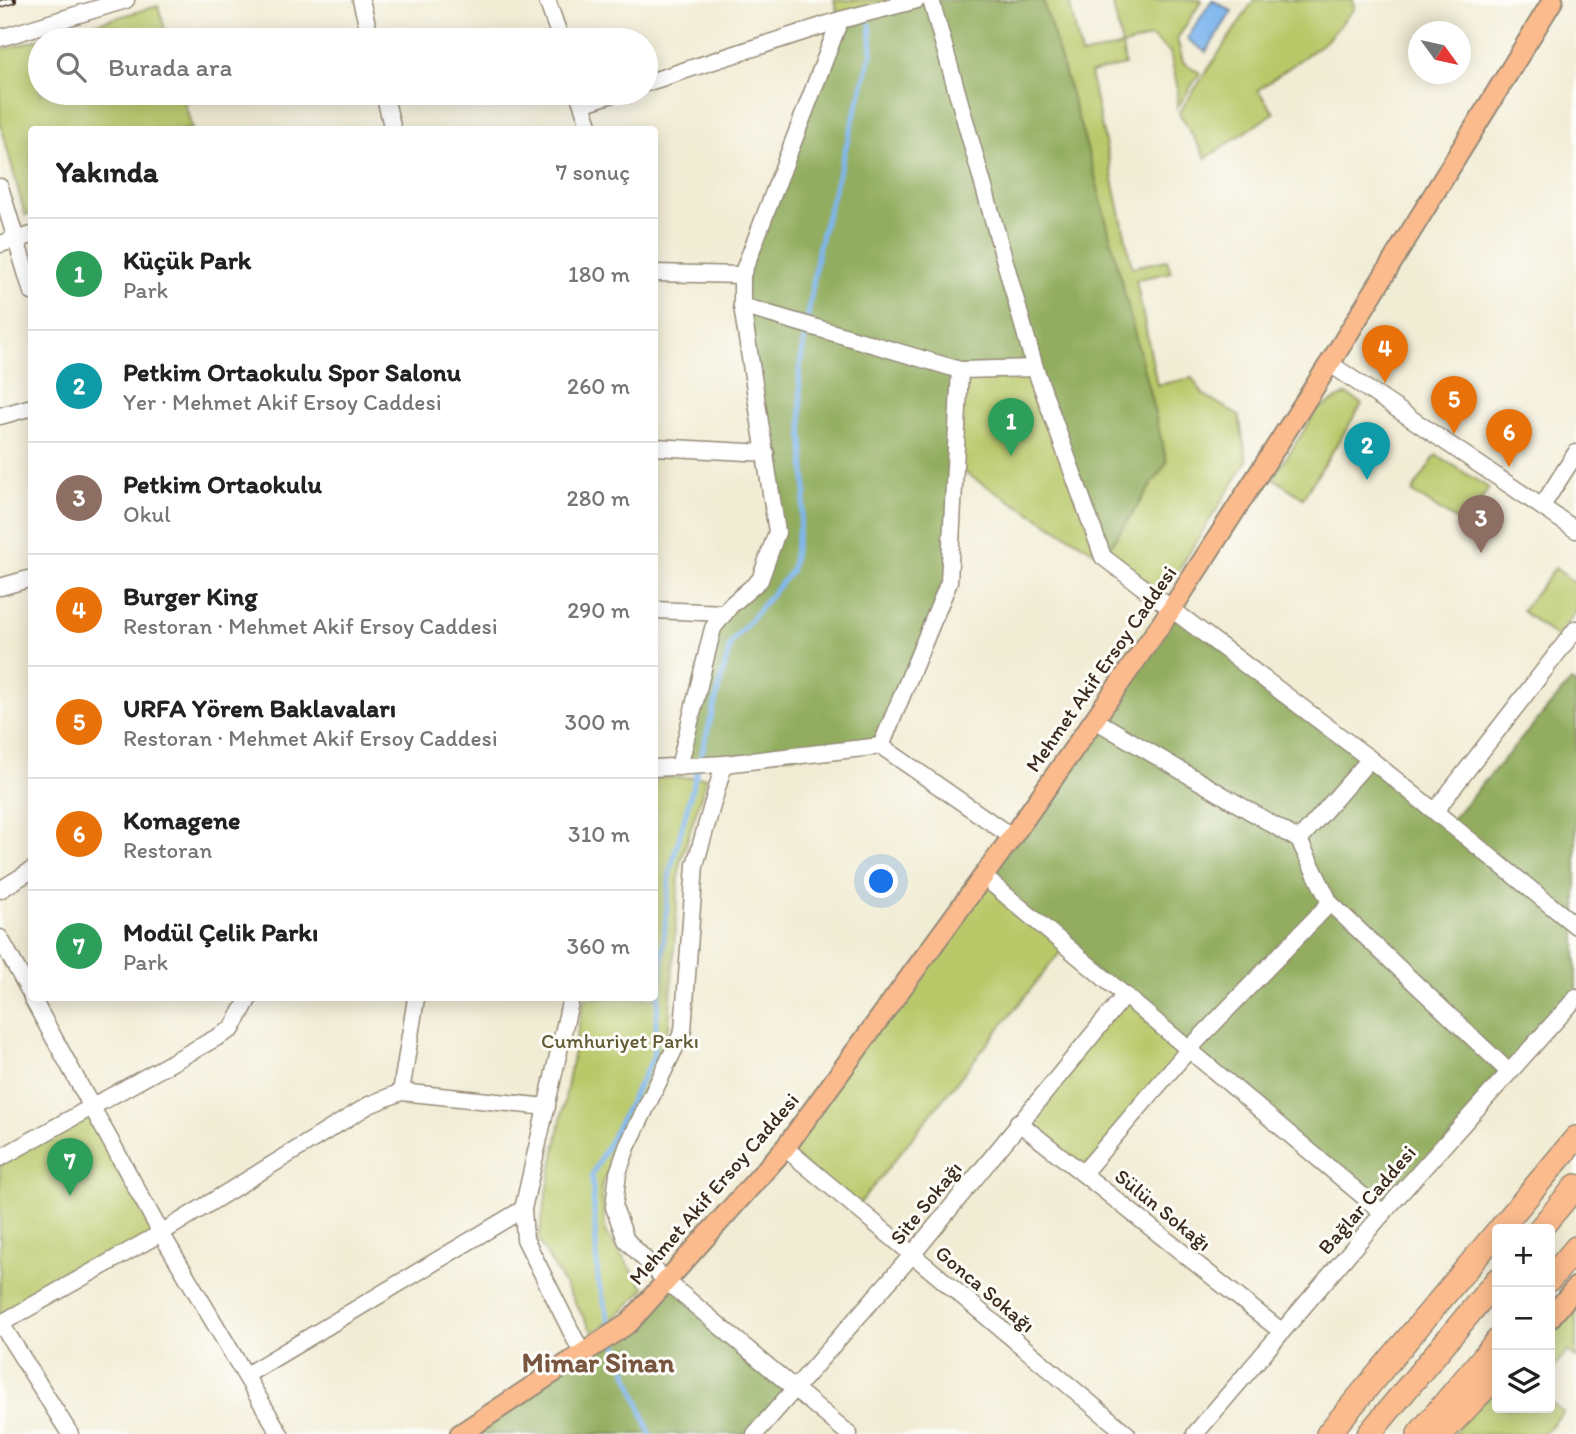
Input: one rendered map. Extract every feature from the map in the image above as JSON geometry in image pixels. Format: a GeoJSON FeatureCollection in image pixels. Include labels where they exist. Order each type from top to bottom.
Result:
{"type":"FeatureCollection","features":[{"type":"Feature","properties":{"kind":"highway"},"geometry":{"type":"LineString","coordinates":[[1504,1224],[1576,1138]]}},
{"type":"Feature","properties":{"kind":"highway"},"geometry":{"type":"LineString","coordinates":[[1544,1224],[1576,1186]]}},
{"type":"Feature","properties":{"kind":"highway"},"geometry":{"type":"LineString","coordinates":[[1328,1434],[1492,1238]]}},
{"type":"Feature","properties":{"kind":"highway"},"geometry":{"type":"LineString","coordinates":[[1555,1273],[1576,1248]]}},
{"type":"Feature","properties":{"kind":"highway"},"geometry":{"type":"LineString","coordinates":[[1369,1434],[1492,1286]]}},
{"type":"Feature","properties":{"kind":"highway"},"geometry":{"type":"LineString","coordinates":[[1419,1434],[1492,1347]]}},
{"type":"Feature","properties":{"kind":"highway"},"geometry":{"type":"LineString","coordinates":[[1441,1434],[1492,1381]]}},
{"type":"Feature","properties":{"kind":"main road","name":"Mehmet Akif Ersoy Caddesi"},"geometry":{"type":"LineString","coordinates":[[460,1434],[629,1323],[785,1148],[1096,720],[1171,610],[1329,363],[1553,0]]}},
{"type":"Feature","properties":{"kind":"main road"},"geometry":{"type":"LineString","coordinates":[[1555,1312],[1576,1287]]}},
{"type":"Feature","properties":{"kind":"main road"},"geometry":{"type":"LineString","coordinates":[[1453,1434],[1492,1387]]}},
{"type":"Feature","properties":{"kind":"street"},"geometry":{"type":"LineString","coordinates":[[33,28],[126,0]]}},
{"type":"Feature","properties":{"kind":"street"},"geometry":{"type":"LineString","coordinates":[[361,0],[368,28]]}},
{"type":"Feature","properties":{"kind":"street"},"geometry":{"type":"LineString","coordinates":[[547,0],[557,28]]}},
{"type":"Feature","properties":{"kind":"street"},"geometry":{"type":"LineString","coordinates":[[658,79],[840,20],[917,0]]}},
{"type":"Feature","properties":{"kind":"street"},"geometry":{"type":"LineString","coordinates":[[931,0],[1035,368],[1103,557],[1370,759],[1576,926]]}},
{"type":"Feature","properties":{"kind":"street"},"geometry":{"type":"LineString","coordinates":[[679,767],[713,628],[760,580],[777,532],[742,306],[743,275],[840,20]]}},
{"type":"Feature","properties":{"kind":"street"},"geometry":{"type":"LineString","coordinates":[[0,38],[28,30]]}},
{"type":"Feature","properties":{"kind":"street"},"geometry":{"type":"LineString","coordinates":[[387,105],[392,126]]}},
{"type":"Feature","properties":{"kind":"street"},"geometry":{"type":"LineString","coordinates":[[582,105],[589,126]]}},
{"type":"Feature","properties":{"kind":"street"},"geometry":{"type":"LineString","coordinates":[[0,187],[7,242],[28,284]]}},
{"type":"Feature","properties":{"kind":"street"},"geometry":{"type":"LineString","coordinates":[[7,242],[28,236]]}},
{"type":"Feature","properties":{"kind":"street"},"geometry":{"type":"LineString","coordinates":[[658,273],[743,275]]}},
{"type":"Feature","properties":{"kind":"street"},"geometry":{"type":"LineString","coordinates":[[742,306],[960,370],[1035,368]]}},
{"type":"Feature","properties":{"kind":"street"},"geometry":{"type":"LineString","coordinates":[[1329,363],[1576,530]]}},
{"type":"Feature","properties":{"kind":"street"},"geometry":{"type":"LineString","coordinates":[[881,746],[950,582],[960,370]]}},
{"type":"Feature","properties":{"kind":"street"},"geometry":{"type":"LineString","coordinates":[[0,416],[28,408]]}},
{"type":"Feature","properties":{"kind":"street"},"geometry":{"type":"LineString","coordinates":[[658,447],[766,453]]}},
{"type":"Feature","properties":{"kind":"street"},"geometry":{"type":"LineString","coordinates":[[1542,506],[1576,453]]}},
{"type":"Feature","properties":{"kind":"street"},"geometry":{"type":"LineString","coordinates":[[0,587],[28,579]]}},
{"type":"Feature","properties":{"kind":"street"},"geometry":{"type":"LineString","coordinates":[[658,610],[725,613]]}},
{"type":"Feature","properties":{"kind":"street"},"geometry":{"type":"LineString","coordinates":[[1435,811],[1576,629]]}},
{"type":"Feature","properties":{"kind":"street"},"geometry":{"type":"LineString","coordinates":[[1096,720],[1298,840],[1329,903],[1508,1072]]}},
{"type":"Feature","properties":{"kind":"street"},"geometry":{"type":"LineString","coordinates":[[658,768],[723,764],[881,746],[1012,837]]}},
{"type":"Feature","properties":{"kind":"street"},"geometry":{"type":"LineString","coordinates":[[1298,840],[1370,759]]}},
{"type":"Feature","properties":{"kind":"street"},"geometry":{"type":"LineString","coordinates":[[723,764],[695,864],[683,1031],[627,1147],[618,1173],[614,1207],[626,1240],[667,1281],[849,1434]]}},
{"type":"Feature","properties":{"kind":"street"},"geometry":{"type":"LineString","coordinates":[[0,890],[28,872]]}},
{"type":"Feature","properties":{"kind":"street"},"geometry":{"type":"LineString","coordinates":[[983,876],[1383,1213]]}},
{"type":"Feature","properties":{"kind":"street"},"geometry":{"type":"LineString","coordinates":[[1083,1174],[1190,1048],[1329,903]]}},
{"type":"Feature","properties":{"kind":"street"},"geometry":{"type":"LineString","coordinates":[[0,938],[28,990]]}},
{"type":"Feature","properties":{"kind":"street","name":"Site Sokağı"},"geometry":{"type":"LineString","coordinates":[[755,1434],[912,1255],[1018,1122],[1125,995]]}},
{"type":"Feature","properties":{"kind":"street","name":"Bağlar Caddesi"},"geometry":{"type":"LineString","coordinates":[[1195,1434],[1383,1213],[1576,998]]}},
{"type":"Feature","properties":{"kind":"street"},"geometry":{"type":"LineString","coordinates":[[34,1001],[161,1233],[280,1434]]}},
{"type":"Feature","properties":{"kind":"street"},"geometry":{"type":"LineString","coordinates":[[0,1158],[232,1030],[247,1001]]}},
{"type":"Feature","properties":{"kind":"street"},"geometry":{"type":"LineString","coordinates":[[401,1092],[415,1001]]}},
{"type":"Feature","properties":{"kind":"street"},"geometry":{"type":"LineString","coordinates":[[570,1001],[523,1209],[525,1239],[583,1355]]}},
{"type":"Feature","properties":{"kind":"street"},"geometry":{"type":"LineString","coordinates":[[70,1434],[0,1323],[161,1233],[369,1105],[401,1092],[547,1107]]}},
{"type":"Feature","properties":{"kind":"street","name":"Sülün Sokağı"},"geometry":{"type":"LineString","coordinates":[[1018,1122],[1281,1331]]}},
{"type":"Feature","properties":{"kind":"street","name":"Gonca Sokağı"},"geometry":{"type":"LineString","coordinates":[[785,1148],[1127,1434]]}},
{"type":"Feature","properties":{"kind":"street"},"geometry":{"type":"LineString","coordinates":[[246,1375],[523,1209]]}},
{"type":"Feature","properties":{"kind":"green space"},"geometry":{"type":"Polygon","coordinates":[[[834,0],[917,0],[840,20],[834,0]]]}},
{"type":"Feature","properties":{"kind":"green space"},"geometry":{"type":"Polygon","coordinates":[[[917,0],[1043,0],[1093,168],[1167,462],[1103,557],[1035,368],[961,370],[949,582],[881,746],[679,767],[713,628],[760,580],[777,532],[742,275],[840,20],[917,0]]]}},
{"type":"Feature","properties":{"kind":"green space"},"geometry":{"type":"Polygon","coordinates":[[[1038,0],[1069,0],[1081,55],[1122,46],[1125,65],[1090,73],[1132,267],[1167,260],[1171,272],[1136,280],[1157,385],[1192,378],[1203,394],[1239,416],[1247,461],[1159,601],[1103,557],[955,467],[960,370],[1038,0]]]}},
{"type":"Feature","properties":{"kind":"green space"},"geometry":{"type":"Polygon","coordinates":[[[1112,0],[1202,0],[1177,39],[1183,62],[1200,73],[1177,108],[1177,85],[1170,52],[1151,37],[1122,46],[1112,0]]]}},
{"type":"Feature","properties":{"kind":"green space"},"geometry":{"type":"Polygon","coordinates":[[[1254,0],[1353,0],[1354,9],[1326,41],[1258,90],[1274,113],[1206,158],[1179,113],[1254,0]]]}},
{"type":"Feature","properties":{"kind":"green space"},"geometry":{"type":"Polygon","coordinates":[[[158,6],[164,28],[79,28],[158,6]]]}},
{"type":"Feature","properties":{"kind":"green space"},"geometry":{"type":"Polygon","coordinates":[[[28,42],[28,105],[185,105],[191,126],[28,126],[28,214],[25,215],[0,122],[0,50],[28,42]]]}},
{"type":"Feature","properties":{"kind":"green space"},"geometry":{"type":"Polygon","coordinates":[[[1347,394],[1362,404],[1303,498],[1273,478],[1318,409],[1347,394]]]}},
{"type":"Feature","properties":{"kind":"green space"},"geometry":{"type":"Polygon","coordinates":[[[1436,455],[1489,488],[1465,526],[1412,492],[1436,455]]]}},
{"type":"Feature","properties":{"kind":"green space"},"geometry":{"type":"Polygon","coordinates":[[[1555,568],[1576,584],[1576,612],[1556,637],[1522,611],[1555,568]]]}},
{"type":"Feature","properties":{"kind":"green space"},"geometry":{"type":"Polygon","coordinates":[[[1171,610],[1449,823],[1571,681],[1576,684],[1576,998],[1383,1213],[983,876],[1171,610]]]}},
{"type":"Feature","properties":{"kind":"green space","name":"Cumhuriyet Parkı"},"geometry":{"type":"Polygon","coordinates":[[[707,777],[680,863],[669,1025],[657,1066],[601,1186],[606,1234],[645,1288],[623,1311],[593,1333],[538,1240],[583,1001],[658,1001],[658,778],[707,777]]]}},
{"type":"Feature","properties":{"kind":"green space"},"geometry":{"type":"Polygon","coordinates":[[[983,876],[1066,945],[856,1208],[785,1148],[983,876]]]}},
{"type":"Feature","properties":{"kind":"green space"},"geometry":{"type":"Polygon","coordinates":[[[1125,995],[1190,1048],[1083,1173],[1018,1122],[1125,995]]]}},
{"type":"Feature","properties":{"kind":"green space"},"geometry":{"type":"Polygon","coordinates":[[[91,1106],[161,1233],[0,1322],[0,1158],[91,1106]]]}},
{"type":"Feature","properties":{"kind":"green space"},"geometry":{"type":"Polygon","coordinates":[[[666,1281],[795,1388],[755,1434],[460,1434],[606,1340],[666,1281]]]}},
{"type":"Feature","properties":{"kind":"green space"},"geometry":{"type":"Polygon","coordinates":[[[1576,1287],[1576,1358],[1568,1351],[1555,1366],[1555,1350],[1555,1312],[1576,1287]]]}},
{"type":"Feature","properties":{"kind":"green space"},"geometry":{"type":"Polygon","coordinates":[[[1492,1387],[1492,1413],[1555,1413],[1555,1405],[1563,1412],[1544,1434],[1453,1434],[1492,1387]]]}},
{"type":"Feature","properties":{"kind":"water"},"geometry":{"type":"Polygon","coordinates":[[[1212,0],[1232,11],[1206,52],[1187,39],[1212,0]]]}},
{"type":"Feature","properties":{"kind":"waterway"},"geometry":{"type":"LineString","coordinates":[[612,1330],[598,1280],[592,1175],[653,1058],[670,872],[731,643],[791,571],[806,492],[799,373],[819,245],[872,52],[870,24]]}},
{"type":"Feature","properties":{"kind":"waterway"},"geometry":{"type":"LineString","coordinates":[[615,1339],[650,1434]]}},
{"type":"Feature","properties":{"kind":"railway"},"geometry":{"type":"LineString","coordinates":[[0,4],[13,0]]}},
{"type":"Feature","properties":{"kind":"place","name":"Burger King"},"geometry":{"type":"Point","coordinates":[1385,383]}},
{"type":"Feature","properties":{"kind":"place","name":"URFA Yörem Baklavaları"},"geometry":{"type":"Point","coordinates":[1454,434]}},
{"type":"Feature","properties":{"kind":"place","name":"Küçük Park"},"geometry":{"type":"Point","coordinates":[1011,456]}},
{"type":"Feature","properties":{"kind":"place","name":"Komagene"},"geometry":{"type":"Point","coordinates":[1509,467]}},
{"type":"Feature","properties":{"kind":"place","name":"Petkim Ortaokulu Spor Salonu"},"geometry":{"type":"Point","coordinates":[1367,480]}},
{"type":"Feature","properties":{"kind":"place","name":"Petkim Ortaokulu"},"geometry":{"type":"Point","coordinates":[1481,553]}},
{"type":"Feature","properties":{"kind":"place","name":"Modül Çelik Parkı"},"geometry":{"type":"Point","coordinates":[70,1196]}},
{"type":"Feature","properties":{"kind":"district","name":"Mimar Sinan"},"geometry":{"type":"Point","coordinates":[598,1362]}}]}
